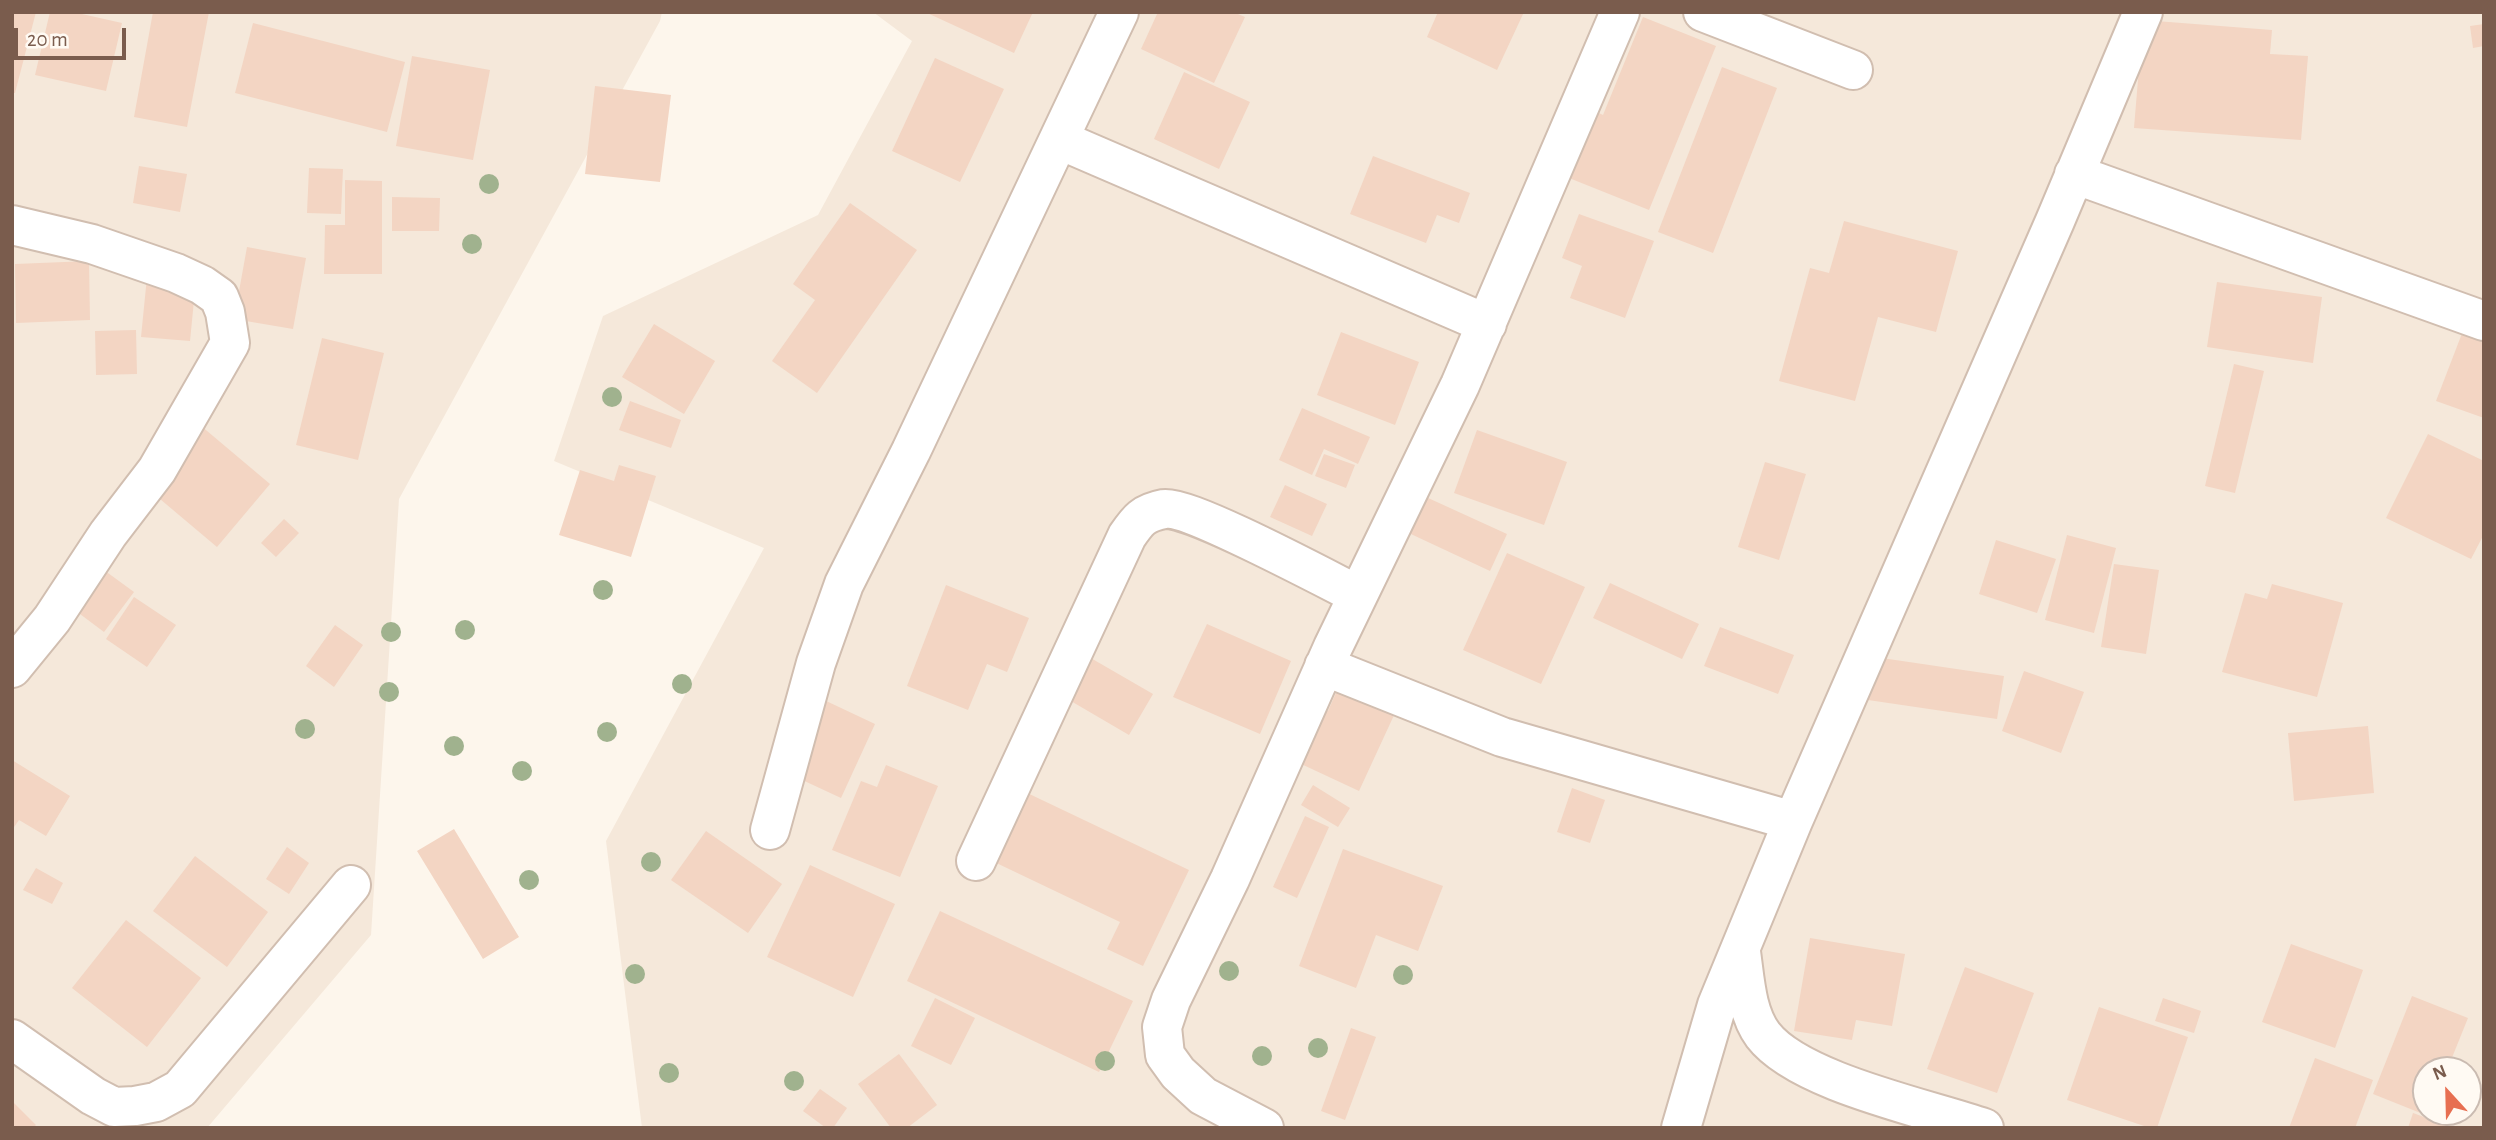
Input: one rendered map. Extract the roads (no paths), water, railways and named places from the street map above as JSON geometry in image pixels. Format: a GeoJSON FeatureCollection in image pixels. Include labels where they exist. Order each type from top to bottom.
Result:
{"type":"FeatureCollection","features":[{"type":"Feature","properties":{"kind":"street"},"geometry":{"type":"LineString","coordinates":[[770,830],[816,663],[845,584],[1119,12]]}},
{"type":"Feature","properties":{"kind":"street"},"geometry":{"type":"LineString","coordinates":[[1264,1128],[1203,1096],[1178,1073],[1165,1055],[1162,1027],[1171,1000],[1230,879],[1324,666],[1487,324],[1620,12]]}},
{"type":"Feature","properties":{"kind":"street"},"geometry":{"type":"LineString","coordinates":[[1703,12],[1853,70]]}},
{"type":"Feature","properties":{"kind":"street"},"geometry":{"type":"LineString","coordinates":[[1681,1128],[1717,1005],[1741,953],[1793,821],[2143,12]]}},
{"type":"Feature","properties":{"kind":"street"},"geometry":{"type":"LineString","coordinates":[[1060,140],[1487,324]]}},
{"type":"Feature","properties":{"kind":"street"},"geometry":{"type":"LineString","coordinates":[[2074,174],[2484,321]]}},
{"type":"Feature","properties":{"kind":"street"},"geometry":{"type":"LineString","coordinates":[[12,225],[92,244],[176,273],[202,285],[219,297],[225,312],[230,343],[157,470],[108,534],[52,619],[12,668]]}},
{"type":"Feature","properties":{"kind":"street"},"geometry":{"type":"LineString","coordinates":[[976,861],[1127,537],[1140,516],[1167,508],[1202,519],[1358,595]]}},
{"type":"Feature","properties":{"kind":"street"},"geometry":{"type":"LineString","coordinates":[[1324,666],[1502,737],[1793,821]]}},
{"type":"Feature","properties":{"kind":"street"},"geometry":{"type":"LineString","coordinates":[[12,1039],[93,1096],[114,1107],[156,1102],[180,1089],[351,885]]}},
{"type":"Feature","properties":{"kind":"street"},"geometry":{"type":"LineString","coordinates":[[1741,953],[1752,1013],[1763,1034],[1779,1050],[1825,1078],[1984,1128]]}}]}
